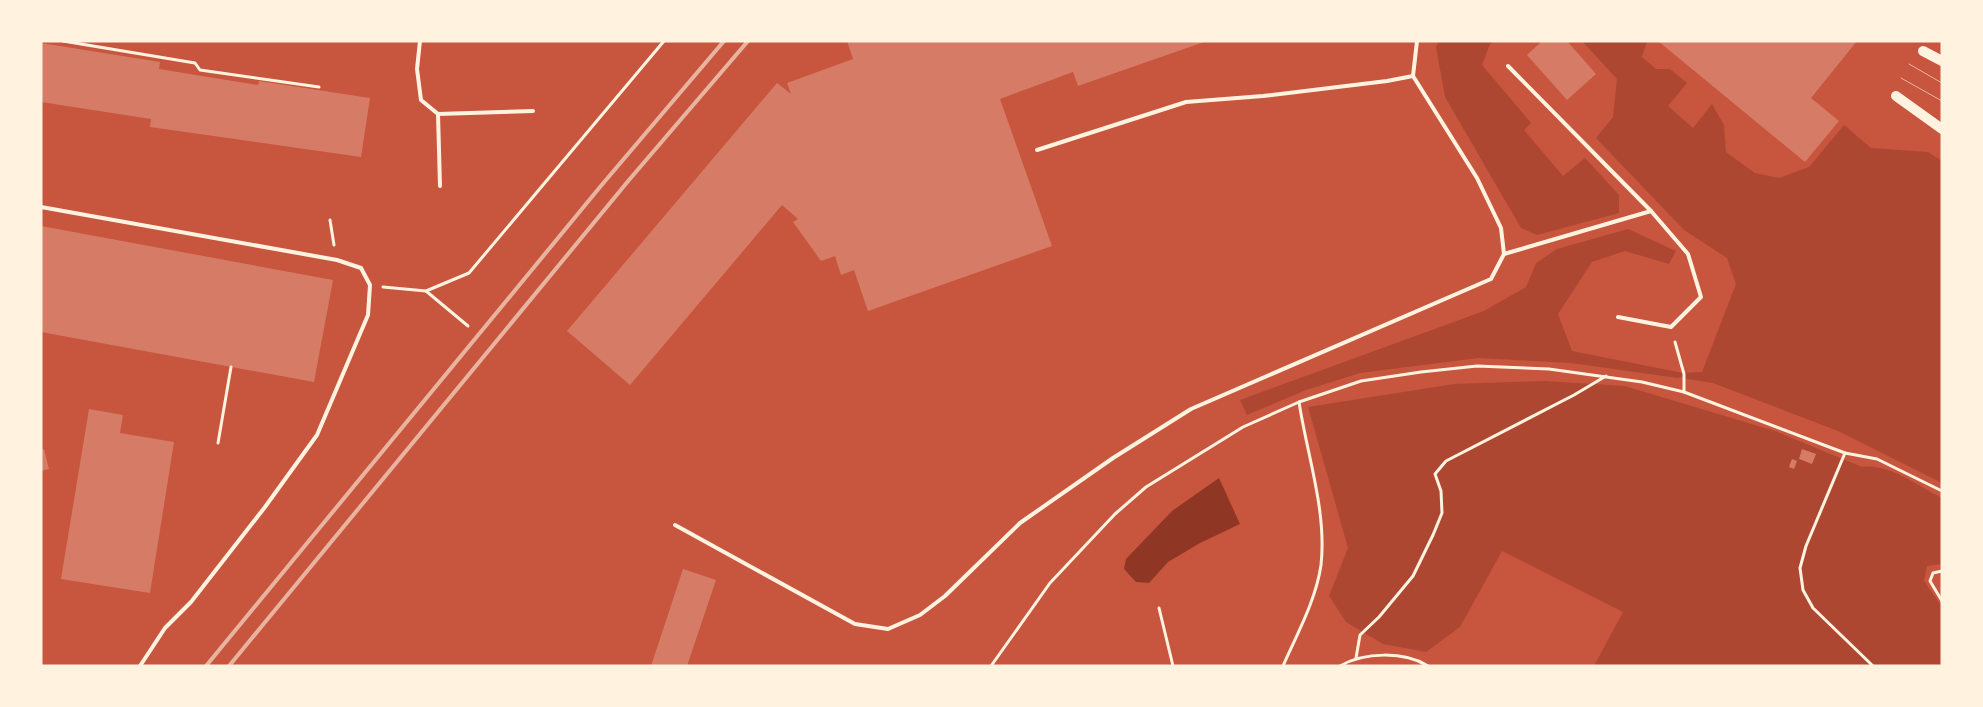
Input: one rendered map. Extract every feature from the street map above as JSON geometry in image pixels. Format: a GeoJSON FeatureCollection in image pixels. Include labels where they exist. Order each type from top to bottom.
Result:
{"type":"FeatureCollection","features":[{"type":"Feature","properties":{"kind":"main road"},"geometry":{"type":"LineString","coordinates":[[1923,51],[1942,62]]}},
{"type":"Feature","properties":{"kind":"main road"},"geometry":{"type":"LineString","coordinates":[[1896,96],[1942,129]]}},
{"type":"Feature","properties":{"kind":"lane"},"geometry":{"type":"LineString","coordinates":[[420,41],[417,69],[421,100],[438,114],[533,111]]}},
{"type":"Feature","properties":{"kind":"lane"},"geometry":{"type":"LineString","coordinates":[[675,525],[855,624],[888,628],[920,615],[945,596],[1020,523],[1113,458],[1191,409],[1491,280],[1504,254],[1501,228],[1477,178],[1413,76],[1417,41]]}},
{"type":"Feature","properties":{"kind":"lane"},"geometry":{"type":"LineString","coordinates":[[1508,66],[1651,212],[1688,254],[1701,297],[1671,326],[1618,317]]}},
{"type":"Feature","properties":{"kind":"lane"},"geometry":{"type":"LineString","coordinates":[[1037,150],[1186,102],[1263,96],[1387,81],[1413,76]]}},
{"type":"Feature","properties":{"kind":"lane"},"geometry":{"type":"LineString","coordinates":[[438,114],[440,186]]}},
{"type":"Feature","properties":{"kind":"lane"},"geometry":{"type":"LineString","coordinates":[[41,207],[336,260],[361,268],[370,285],[368,315],[317,435],[265,507],[197,595],[164,628],[140,666]]}},
{"type":"Feature","properties":{"kind":"lane"},"geometry":{"type":"LineString","coordinates":[[1504,254],[1651,212]]}},
{"type":"Feature","properties":{"kind":"path"},"geometry":{"type":"LineString","coordinates":[[63,41],[195,63],[200,70],[319,87]]}},
{"type":"Feature","properties":{"kind":"path"},"geometry":{"type":"LineString","coordinates":[[370,285],[426,291],[469,273],[664,41]]}},
{"type":"Feature","properties":{"kind":"path"},"geometry":{"type":"LineString","coordinates":[[330,220],[336,260]]}},
{"type":"Feature","properties":{"kind":"path"},"geometry":{"type":"LineString","coordinates":[[426,291],[468,326]]}},
{"type":"Feature","properties":{"kind":"path"},"geometry":{"type":"LineString","coordinates":[[1671,326],[1684,374],[1684,392]]}},
{"type":"Feature","properties":{"kind":"path"},"geometry":{"type":"LineString","coordinates":[[991,666],[1050,583],[1115,514],[1146,488],[1243,427],[1300,402],[1361,381],[1477,366],[1549,369],[1606,376],[1684,392],[1845,453],[1876,459],[1942,491]]}},
{"type":"Feature","properties":{"kind":"path"},"geometry":{"type":"LineString","coordinates":[[218,443],[231,367]]}},
{"type":"Feature","properties":{"kind":"path"},"geometry":{"type":"LineString","coordinates":[[1356,658],[1360,636],[1379,617],[1413,576],[1433,535],[1442,513],[1440,491],[1435,474],[1446,461],[1574,395],[1606,376]]}},
{"type":"Feature","properties":{"kind":"path"},"geometry":{"type":"LineString","coordinates":[[1283,666],[1316,586],[1321,564],[1318,500],[1300,402]]}},
{"type":"Feature","properties":{"kind":"path"},"geometry":{"type":"LineString","coordinates":[[1845,453],[1806,546],[1800,568],[1803,590],[1813,608],[1873,666]]}},
{"type":"Feature","properties":{"kind":"path"},"geometry":{"type":"LineString","coordinates":[[1942,571],[1933,573],[1930,581],[1942,602]]}},
{"type":"Feature","properties":{"kind":"path"},"geometry":{"type":"LineString","coordinates":[[1158,608],[1173,666]]}},
{"type":"Feature","properties":{"kind":"path"},"geometry":{"type":"LineString","coordinates":[[1340,666],[1356,658],[1374,654],[1394,656],[1428,666]]}},
{"type":"Feature","properties":{"kind":"shaded area"},"geometry":{"type":"Polygon","coordinates":[[[1439,41],[1494,41],[1490,44],[1482,65],[1531,123],[1524,130],[1563,176],[1585,158],[1619,195],[1619,213],[1537,235],[1521,228],[1445,97],[1436,47],[1439,41]]]}},
{"type":"Feature","properties":{"kind":"shaded area"},"geometry":{"type":"Polygon","coordinates":[[[1582,41],[1647,41],[1642,57],[1656,69],[1670,69],[1687,83],[1668,106],[1693,128],[1712,104],[1724,125],[1726,152],[1755,173],[1779,178],[1809,167],[1844,125],[1871,148],[1928,152],[1942,161],[1942,483],[1838,431],[1713,383],[1687,379],[1684,376],[1678,378],[1571,363],[1478,358],[1360,373],[1306,390],[1247,415],[1240,400],[1484,311],[1526,287],[1536,263],[1557,249],[1628,229],[1676,251],[1669,264],[1625,251],[1592,262],[1558,314],[1572,351],[1683,373],[1702,372],[1736,284],[1727,258],[1684,230],[1596,138],[1613,117],[1617,79],[1582,41]]]}},
{"type":"Feature","properties":{"kind":"shaded area"},"geometry":{"type":"Polygon","coordinates":[[[1544,381],[1625,386],[1775,431],[1862,467],[1883,468],[1942,498],[1942,564],[1927,566],[1924,581],[1942,607],[1942,666],[1594,666],[1623,612],[1502,551],[1460,627],[1426,652],[1383,644],[1346,622],[1329,596],[1348,548],[1308,407],[1454,384],[1544,381]]]}},
{"type":"Feature","properties":{"kind":"shaded area"},"geometry":{"type":"Polygon","coordinates":[[[1219,478],[1240,524],[1200,543],[1168,562],[1149,583],[1136,582],[1124,569],[1126,559],[1172,511],[1219,478]]]}},
{"type":"Feature","properties":{"kind":"building"},"geometry":{"type":"Polygon","coordinates":[[[847,41],[1204,42],[1078,86],[1073,72],[1000,99],[1052,246],[868,311],[854,270],[841,275],[835,256],[821,261],[793,222],[798,219],[782,205],[630,385],[567,331],[777,83],[791,94],[787,83],[853,59],[847,41]]]}},
{"type":"Feature","properties":{"kind":"building"},"geometry":{"type":"Polygon","coordinates":[[[1542,41],[1567,41],[1596,74],[1567,100],[1527,55],[1542,41]]]}},
{"type":"Feature","properties":{"kind":"building"},"geometry":{"type":"Polygon","coordinates":[[[1658,41],[1857,41],[1811,98],[1839,121],[1805,162],[1658,41]]]}},
{"type":"Feature","properties":{"kind":"building"},"geometry":{"type":"Polygon","coordinates":[[[41,43],[160,62],[159,69],[258,85],[259,81],[370,98],[361,157],[150,127],[151,119],[41,102],[41,43]]]}},
{"type":"Feature","properties":{"kind":"building"},"geometry":{"type":"Polygon","coordinates":[[[41,226],[333,280],[314,382],[41,332],[41,226]]]}},
{"type":"Feature","properties":{"kind":"building"},"geometry":{"type":"Polygon","coordinates":[[[89,409],[123,415],[120,433],[174,442],[150,593],[61,579],[89,409]]]}},
{"type":"Feature","properties":{"kind":"building"},"geometry":{"type":"Polygon","coordinates":[[[44,449],[49,469],[41,471],[41,450],[44,449]]]}},
{"type":"Feature","properties":{"kind":"building"},"geometry":{"type":"Polygon","coordinates":[[[1802,449],[1816,454],[1812,464],[1799,459],[1802,449]]]}},
{"type":"Feature","properties":{"kind":"building"},"geometry":{"type":"Polygon","coordinates":[[[1792,459],[1797,461],[1794,469],[1789,467],[1792,459]]]}},
{"type":"Feature","properties":{"kind":"building"},"geometry":{"type":"Polygon","coordinates":[[[683,569],[716,580],[687,666],[651,666],[683,569]]]}},
{"type":"Feature","properties":{"kind":"tram line"},"geometry":{"type":"LineString","coordinates":[[1909,64],[1942,83]]}},
{"type":"Feature","properties":{"kind":"tram line"},"geometry":{"type":"LineString","coordinates":[[1901,78],[1942,101]]}},
{"type":"Feature","properties":{"kind":"railway"},"geometry":{"type":"LineString","coordinates":[[206,666],[600,187],[724,41]]}},
{"type":"Feature","properties":{"kind":"railway"},"geometry":{"type":"LineString","coordinates":[[229,666],[629,180],[748,41]]}}]}
